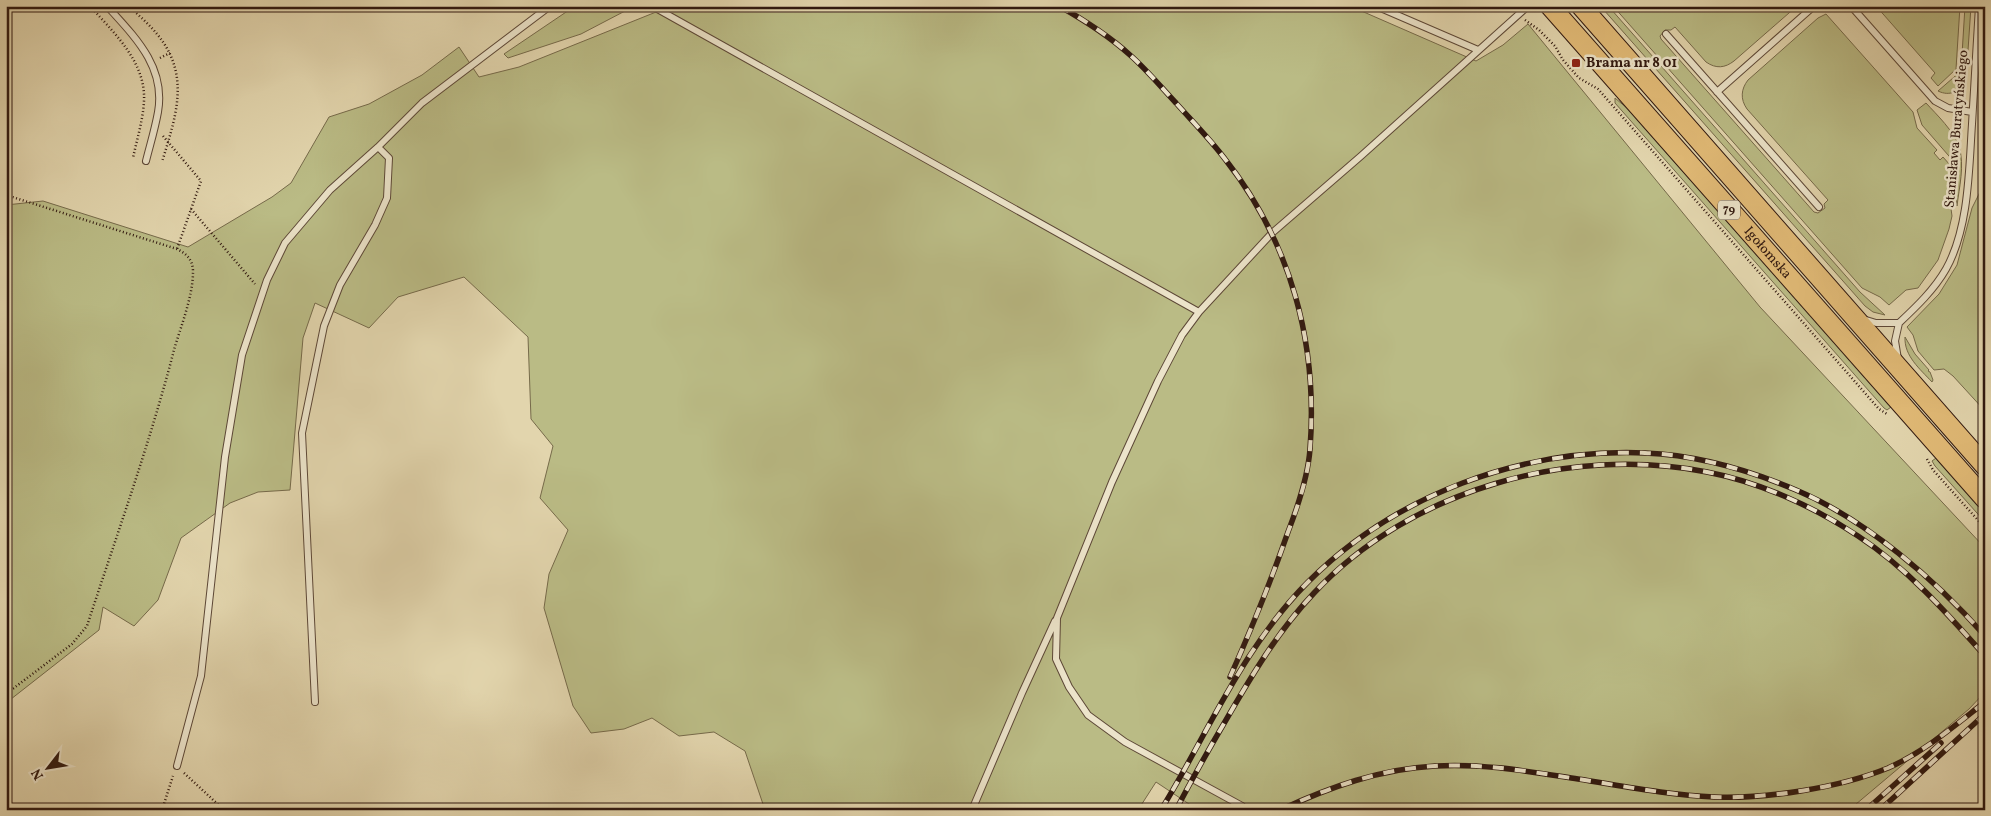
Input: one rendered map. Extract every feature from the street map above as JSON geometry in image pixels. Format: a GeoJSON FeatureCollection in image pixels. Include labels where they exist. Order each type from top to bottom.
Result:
{"type":"FeatureCollection","features":[{"type":"Feature","properties":{"kind":"main road","name":"Igołomska"},"geometry":{"type":"LineString","coordinates":[[1550,6],[1909,413],[1930,449],[1985,499]]}},
{"type":"Feature","properties":{"kind":"main road","name":"Igołomska"},"geometry":{"type":"LineString","coordinates":[[1581,6],[1985,466]]}},
{"type":"Feature","properties":{"kind":"lane"},"geometry":{"type":"LineString","coordinates":[[107,6],[143,47],[158,80],[159,100],[146,161]]}},
{"type":"Feature","properties":{"kind":"lane"},"geometry":{"type":"LineString","coordinates":[[176,766],[201,676],[225,457],[242,355],[267,280],[285,243],[330,190],[378,148],[422,103],[550,6]]}},
{"type":"Feature","properties":{"kind":"lane"},"geometry":{"type":"LineString","coordinates":[[652,6],[1198,312]]}},
{"type":"Feature","properties":{"kind":"lane"},"geometry":{"type":"LineString","coordinates":[[1376,6],[1478,50]]}},
{"type":"Feature","properties":{"kind":"lane"},"geometry":{"type":"LineString","coordinates":[[972,810],[1022,693],[1057,618],[1112,482],[1154,390],[1182,335],[1198,312],[1272,233],[1528,6]]}},
{"type":"Feature","properties":{"kind":"lane"},"geometry":{"type":"LineString","coordinates":[[1717,92],[1814,6]]}},
{"type":"Feature","properties":{"kind":"lane"},"geometry":{"type":"LineString","coordinates":[[1851,6],[1935,101],[1948,108],[1972,112]]}},
{"type":"Feature","properties":{"kind":"lane","name":"Stanisława Buratyńskiego"},"geometry":{"type":"LineString","coordinates":[[1899,323],[1929,294],[1942,276],[1952,257],[1965,206],[1979,6]]}},
{"type":"Feature","properties":{"kind":"lane"},"geometry":{"type":"LineString","coordinates":[[1666,34],[1819,207]]}},
{"type":"Feature","properties":{"kind":"lane"},"geometry":{"type":"LineString","coordinates":[[315,702],[302,433],[324,326],[340,285],[375,225],[387,198],[389,158],[378,148]]}},
{"type":"Feature","properties":{"kind":"lane"},"geometry":{"type":"LineString","coordinates":[[1852,315],[1876,322],[1899,323],[1895,341],[1903,372]]}},
{"type":"Feature","properties":{"kind":"lane"},"geometry":{"type":"LineString","coordinates":[[1057,618],[1056,659],[1069,687],[1088,715],[1125,742],[1242,806],[1245,810]]}},
{"type":"Feature","properties":{"kind":"path"},"geometry":{"type":"LineString","coordinates":[[90,6],[128,51],[140,73],[144,90],[143,107],[133,158]]}},
{"type":"Feature","properties":{"kind":"path"},"geometry":{"type":"LineString","coordinates":[[1524,19],[1540,30],[1579,78],[1598,90],[1879,409],[1889,415]]}},
{"type":"Feature","properties":{"kind":"path"},"geometry":{"type":"LineString","coordinates":[[153,130],[168,141],[201,180],[177,250]]}},
{"type":"Feature","properties":{"kind":"path"},"geometry":{"type":"LineString","coordinates":[[6,195],[186,253],[192,262],[193,273],[191,289],[166,383],[87,626],[72,644],[6,694]]}},
{"type":"Feature","properties":{"kind":"path"},"geometry":{"type":"LineString","coordinates":[[191,209],[263,293]]}},
{"type":"Feature","properties":{"kind":"path"},"geometry":{"type":"LineString","coordinates":[[1930,449],[1933,470],[1985,528]]}},
{"type":"Feature","properties":{"kind":"path"},"geometry":{"type":"LineString","coordinates":[[162,810],[176,766],[224,810]]}},
{"type":"Feature","properties":{"kind":"green space"},"geometry":{"type":"Polygon","coordinates":[[[575,6],[612,6],[625,11],[581,34],[508,58],[504,54],[575,6]]]}},
{"type":"Feature","properties":{"kind":"green space"},"geometry":{"type":"Polygon","coordinates":[[[671,6],[1350,6],[1476,61],[1503,45],[1528,24],[1760,307],[1985,548],[1985,692],[1969,709],[1849,810],[1198,810],[1156,782],[1138,810],[838,810],[828,805],[820,810],[765,810],[745,751],[714,732],[679,736],[652,718],[624,729],[591,733],[573,706],[544,608],[549,574],[568,530],[540,498],[553,446],[531,419],[528,337],[464,277],[398,297],[369,328],[315,303],[303,338],[290,490],[258,492],[230,503],[181,538],[158,600],[134,626],[103,607],[99,630],[6,703],[6,205],[43,201],[188,247],[272,197],[291,183],[329,117],[369,104],[422,75],[459,47],[479,77],[519,67],[671,6]]]}},
{"type":"Feature","properties":{"kind":"green space"},"geometry":{"type":"Polygon","coordinates":[[[1613,6],[1797,6],[1734,61],[1724,66],[1717,67],[1706,62],[1675,27],[1671,30],[1665,30],[1660,36],[1814,212],[1818,213],[1825,208],[1824,204],[1828,200],[1747,109],[1743,102],[1742,94],[1748,80],[1818,18],[1826,14],[1913,112],[1917,128],[1937,150],[1934,153],[1940,160],[1943,157],[1950,165],[1948,187],[1952,216],[1949,229],[1938,260],[1918,288],[1906,290],[1889,305],[1880,297],[1862,288],[1613,6]]]}},
{"type":"Feature","properties":{"kind":"green space"},"geometry":{"type":"Polygon","coordinates":[[[1876,6],[1960,6],[1956,69],[1938,86],[1931,78],[1935,73],[1876,6]]]}},
{"type":"Feature","properties":{"kind":"green space"},"geometry":{"type":"Polygon","coordinates":[[[1965,6],[1971,6],[1966,80],[1955,92],[1942,93],[1938,91],[1961,71],[1965,6]]]}},
{"type":"Feature","properties":{"kind":"green space"},"geometry":{"type":"Polygon","coordinates":[[[1606,7],[1610,8],[1860,292],[1885,315],[1873,312],[1865,306],[1603,9],[1606,7]]]}},
{"type":"Feature","properties":{"kind":"green space"},"geometry":{"type":"Polygon","coordinates":[[[1615,98],[1628,109],[1891,407],[1887,410],[1884,408],[1615,103],[1615,98]]]}},
{"type":"Feature","properties":{"kind":"green space"},"geometry":{"type":"Polygon","coordinates":[[[1926,103],[1949,129],[1959,147],[1962,169],[1957,206],[1954,187],[1955,163],[1922,125],[1917,110],[1926,103]]]}},
{"type":"Feature","properties":{"kind":"green space"},"geometry":{"type":"Polygon","coordinates":[[[1985,135],[1985,411],[1953,376],[1944,369],[1934,370],[1918,351],[1913,335],[1907,327],[1939,294],[1957,265],[1972,208],[1981,190],[1985,135]]]}},
{"type":"Feature","properties":{"kind":"green space"},"geometry":{"type":"Polygon","coordinates":[[[1905,337],[1915,354],[1929,370],[1932,382],[1910,356],[1905,344],[1905,337]]]}},
{"type":"Feature","properties":{"kind":"green space"},"geometry":{"type":"Polygon","coordinates":[[[1936,458],[1985,513],[1985,522],[1935,466],[1932,461],[1936,458]]]}},
{"type":"Feature","properties":{"kind":"railway"},"geometry":{"type":"LineString","coordinates":[[1059,6],[1096,28],[1130,55],[1201,130],[1219,152],[1248,191],[1267,225],[1283,260],[1295,296],[1304,333],[1309,371],[1311,410],[1310,449],[1307,470],[1299,502],[1275,569],[1230,677]]}},
{"type":"Feature","properties":{"kind":"railway"},"geometry":{"type":"LineString","coordinates":[[1161,810],[1245,662],[1264,634],[1308,582],[1342,551],[1380,524],[1420,502],[1463,483],[1507,469],[1552,459],[1598,454],[1664,454],[1703,460],[1741,470],[1796,490],[1848,517],[1898,553],[1922,573],[1985,636]]}},
{"type":"Feature","properties":{"kind":"railway"},"geometry":{"type":"LineString","coordinates":[[1176,810],[1236,703],[1277,638],[1314,593],[1353,557],[1396,527],[1444,502],[1495,484],[1547,471],[1601,465],[1654,465],[1707,472],[1746,482],[1804,505],[1841,525],[1893,562],[1941,607],[1985,656]]}},
{"type":"Feature","properties":{"kind":"railway"},"geometry":{"type":"LineString","coordinates":[[1280,810],[1318,794],[1375,775],[1415,768],[1453,765],[1507,769],[1697,796],[1756,796],[1802,791],[1869,775],[1901,762],[1950,729],[1985,702]]}},
{"type":"Feature","properties":{"kind":"railway"},"geometry":{"type":"LineString","coordinates":[[1880,810],[1985,714]]}},
{"type":"Feature","properties":{"kind":"railway"},"geometry":{"type":"LineString","coordinates":[[1866,810],[1941,743]]}},
{"type":"Feature","properties":{"kind":"place","name":"Brama nr 8 01"},"geometry":{"type":"Point","coordinates":[1576,63]}}]}
